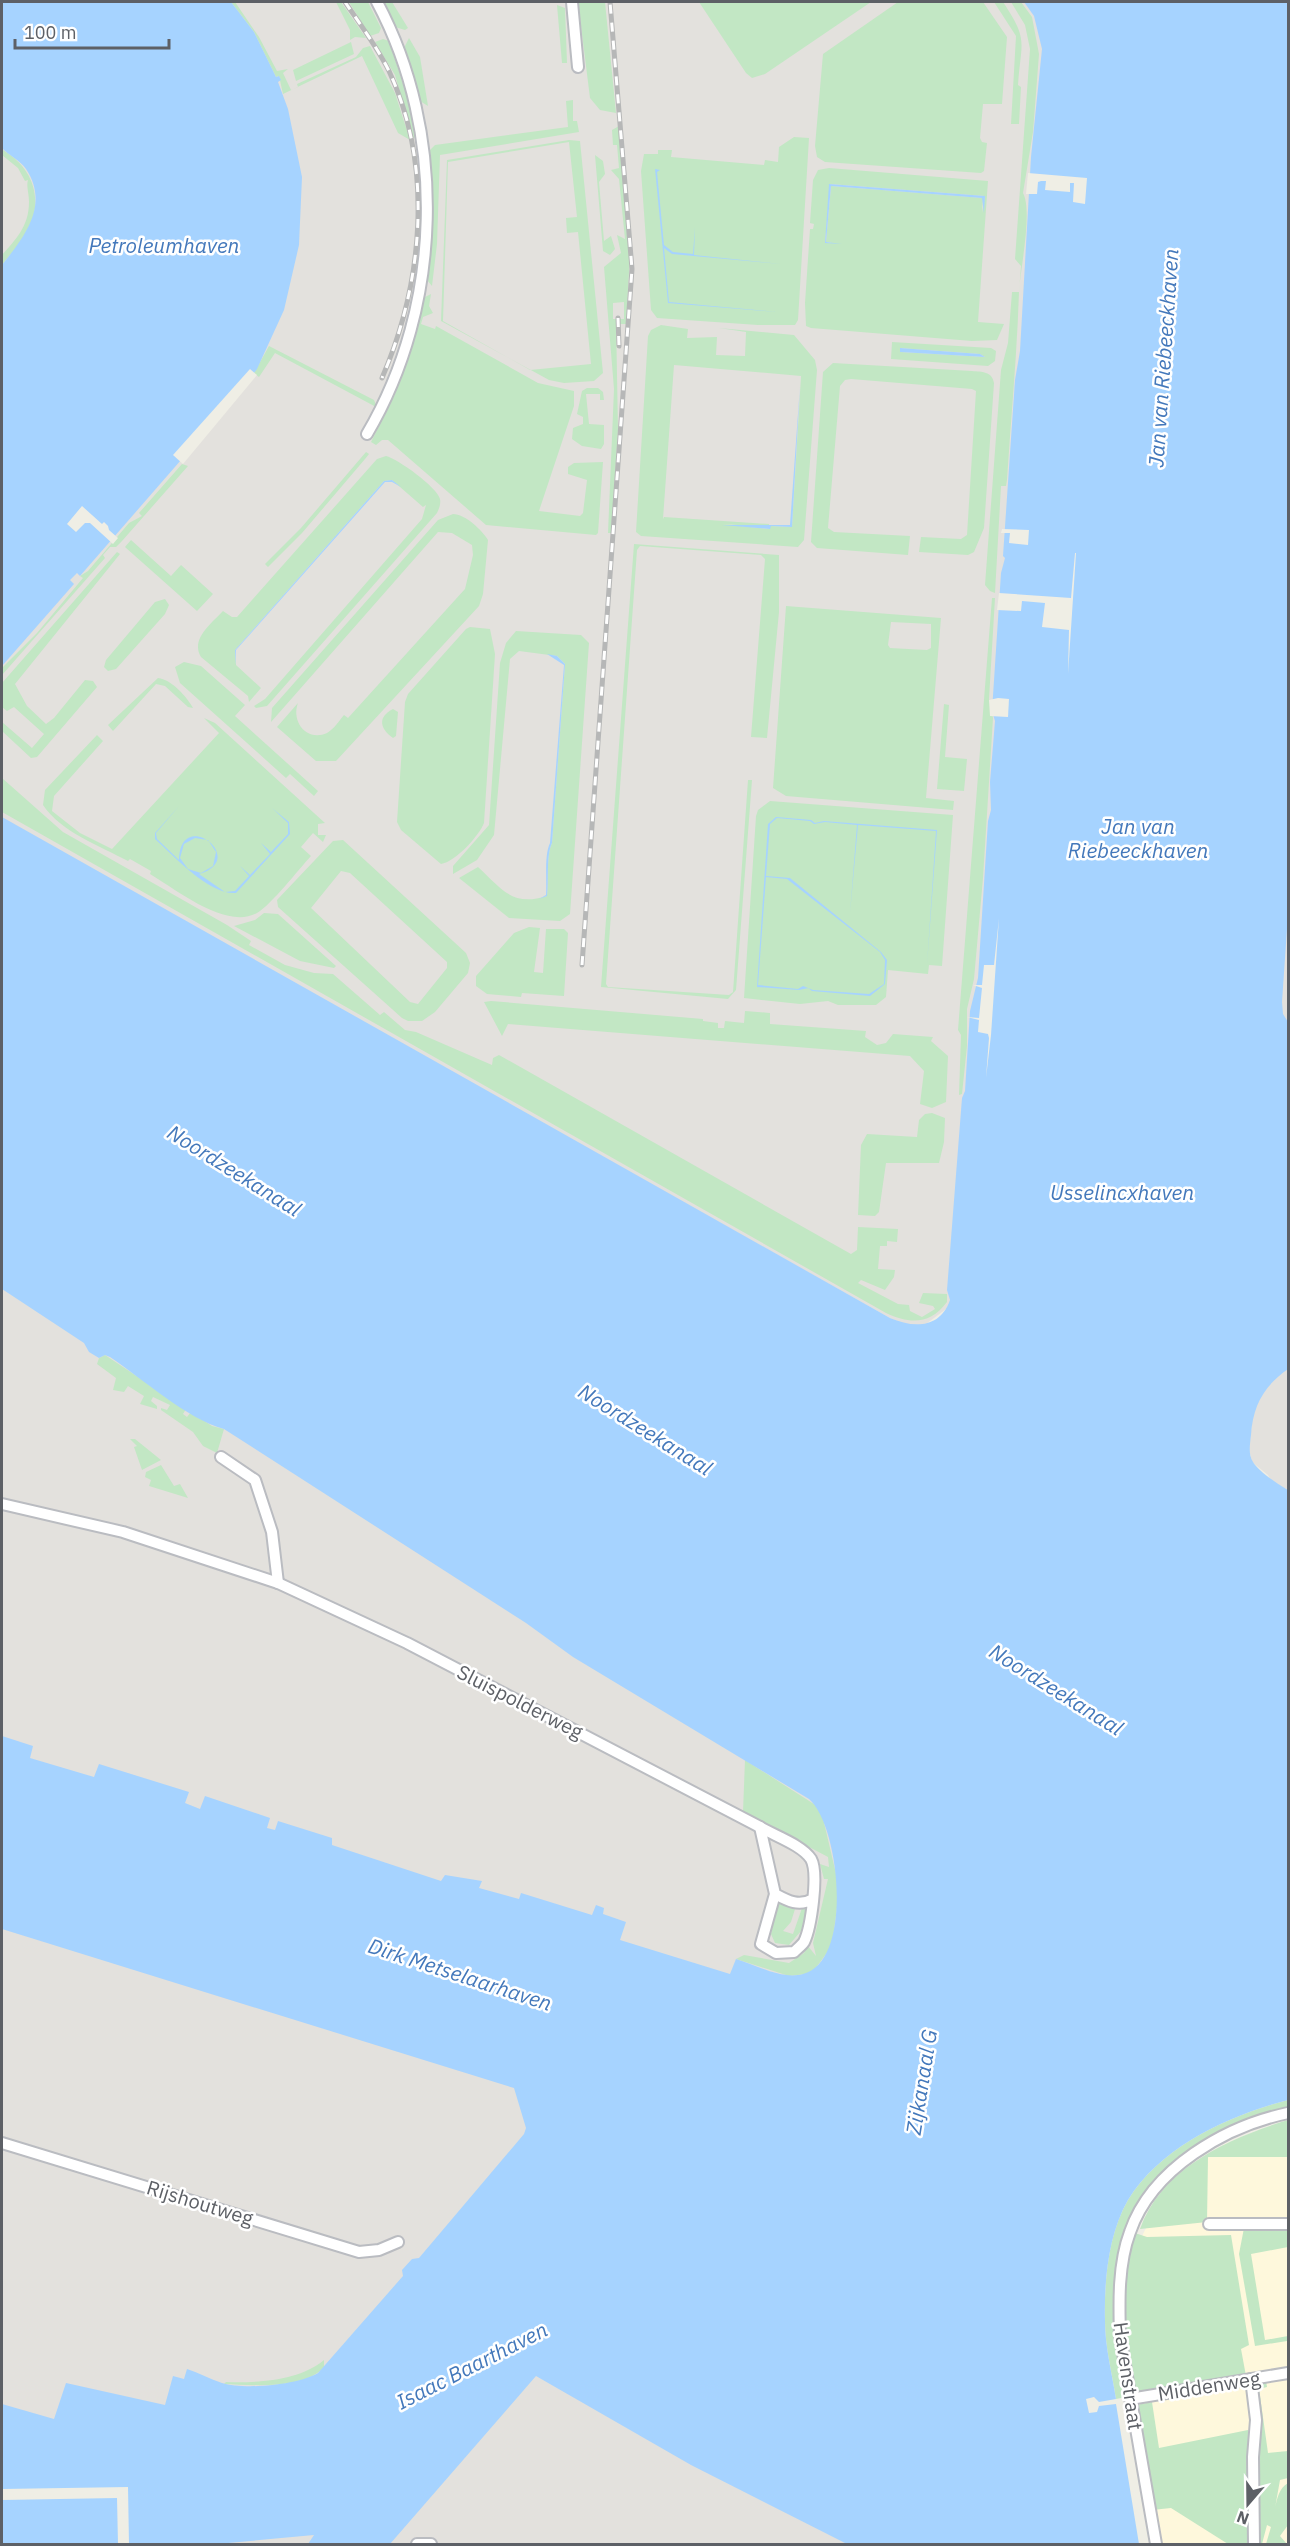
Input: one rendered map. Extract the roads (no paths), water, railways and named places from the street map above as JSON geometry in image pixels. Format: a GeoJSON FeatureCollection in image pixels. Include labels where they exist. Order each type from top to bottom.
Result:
{"type":"FeatureCollection","features":[{"type":"Feature","properties":{"kind":"street"},"geometry":{"type":"LineString","coordinates":[[367,434],[390,391],[413,321],[423,263],[427,210],[424,148],[414,98],[399,51],[377,2]]}},
{"type":"Feature","properties":{"kind":"street"},"geometry":{"type":"LineString","coordinates":[[572,2],[578,67]]}},
{"type":"Feature","properties":{"kind":"street"},"geometry":{"type":"LineString","coordinates":[[221,1457],[255,1480],[272,1532],[278,1584]]}},
{"type":"Feature","properties":{"kind":"street","name":"Sluispolderweg"},"geometry":{"type":"LineString","coordinates":[[2,1504],[123,1532],[278,1584],[407,1643],[760,1827],[804,1852],[812,1860],[815,1886],[813,1899],[804,1941],[794,1952],[776,1953],[761,1944],[775,1894],[760,1827]]}},
{"type":"Feature","properties":{"kind":"street"},"geometry":{"type":"LineString","coordinates":[[775,1894],[791,1902],[806,1903],[813,1899]]}},
{"type":"Feature","properties":{"kind":"street","name":"Havenstraat"},"geometry":{"type":"LineString","coordinates":[[1156,2544],[1119,2336],[1119,2306],[1124,2255],[1130,2232],[1140,2210],[1161,2181],[1195,2154],[1228,2134],[1288,2114]]}},
{"type":"Feature","properties":{"kind":"street","name":"Rijshoutweg"},"geometry":{"type":"LineString","coordinates":[[2,2143],[359,2252],[379,2250],[398,2242]]}},
{"type":"Feature","properties":{"kind":"street"},"geometry":{"type":"LineString","coordinates":[[1209,2224],[1288,2224]]}},
{"type":"Feature","properties":{"kind":"street","name":"Middenweg"},"geometry":{"type":"LineString","coordinates":[[1130,2399],[1288,2373]]}},
{"type":"Feature","properties":{"kind":"street"},"geometry":{"type":"LineString","coordinates":[[1251,2379],[1256,2420],[1253,2457],[1254,2544]]}},
{"type":"Feature","properties":{"kind":"street"},"geometry":{"type":"LineString","coordinates":[[417,2544],[431,2544]]}},
{"type":"Feature","properties":{"kind":"water","name":"Petroleumhaven"},"geometry":{"type":"Polygon","coordinates":[[[2,2],[231,2],[254,32],[276,77],[279,76],[281,80],[278,82],[288,109],[302,177],[299,245],[284,310],[257,369],[235,398],[80,576],[77,573],[70,580],[74,584],[2,666],[2,265],[26,232],[35,208],[35,195],[33,182],[26,169],[2,148],[2,2]]]}},
{"type":"Feature","properties":{"kind":"water"},"geometry":{"type":"Polygon","coordinates":[[[1024,2],[1288,2],[1288,914],[1282,1002],[1283,1014],[1288,1022],[1288,1369],[1272,1382],[1257,1405],[1252,1424],[1250,1449],[1251,1459],[1256,1466],[1288,1490],[1288,2100],[1243,2114],[1199,2135],[1178,2149],[1142,2181],[1128,2200],[1116,2228],[1107,2275],[1105,2331],[1116,2399],[1099,2402],[1094,2397],[1086,2399],[1089,2413],[1097,2412],[1099,2406],[1116,2404],[1139,2544],[847,2544],[691,2465],[536,2376],[390,2544],[308,2544],[314,2535],[217,2544],[2,2544],[2,2404],[54,2419],[66,2383],[165,2405],[173,2376],[184,2379],[187,2369],[222,2383],[244,2386],[298,2381],[318,2373],[403,2276],[402,2270],[412,2259],[419,2258],[524,2134],[526,2128],[514,2088],[2,1929],[2,1736],[33,1746],[30,1758],[94,1777],[99,1764],[189,1792],[185,1803],[200,1809],[205,1796],[270,1818],[267,1828],[275,1830],[278,1821],[332,1838],[332,1845],[441,1881],[445,1875],[482,1881],[479,1888],[519,1899],[521,1893],[592,1915],[596,1905],[604,1908],[603,1914],[626,1922],[620,1940],[730,1974],[736,1959],[786,1975],[803,1974],[819,1964],[830,1945],[837,1892],[828,1836],[820,1813],[809,1799],[573,1657],[526,1623],[224,1429],[180,1408],[110,1357],[105,1355],[99,1358],[89,1352],[84,1343],[2,1289],[2,817],[890,1318],[908,1323],[925,1324],[940,1316],[950,1300],[947,1290],[962,1098],[965,1091],[970,1011],[978,978],[988,821],[991,810],[990,782],[995,721],[992,711],[1001,573],[1005,558],[1003,556],[1015,380],[1020,351],[1031,157],[1042,49],[1034,16],[1024,2]]]}},
{"type":"Feature","properties":{"kind":"water"},"geometry":{"type":"Polygon","coordinates":[[[655,169],[660,170],[657,172],[664,245],[673,252],[693,254],[695,227],[694,255],[781,264],[672,254],[664,248],[669,302],[777,312],[668,303],[655,169]]]}},
{"type":"Feature","properties":{"kind":"water"},"geometry":{"type":"Polygon","coordinates":[[[829,184],[985,196],[984,213],[982,198],[831,186],[826,242],[842,244],[825,243],[829,184]]]}},
{"type":"Feature","properties":{"kind":"water"},"geometry":{"type":"Polygon","coordinates":[[[900,348],[980,354],[985,357],[900,352],[900,348]]]}},
{"type":"Feature","properties":{"kind":"water"},"geometry":{"type":"Polygon","coordinates":[[[800,386],[792,527],[771,526],[770,529],[722,525],[790,525],[800,386]]]}},
{"type":"Feature","properties":{"kind":"water"},"geometry":{"type":"Polygon","coordinates":[[[392,480],[401,487],[392,482],[385,482],[236,650],[236,665],[235,650],[384,481],[392,480]]]}},
{"type":"Feature","properties":{"kind":"water"},"geometry":{"type":"Polygon","coordinates":[[[547,654],[557,656],[565,664],[547,896],[539,899],[546,895],[546,861],[550,843],[564,665],[547,654]]]}},
{"type":"Feature","properties":{"kind":"water"},"geometry":{"type":"Polygon","coordinates":[[[179,806],[156,833],[157,839],[179,860],[182,844],[190,837],[199,837],[205,840],[195,838],[184,844],[180,858],[188,869],[201,873],[199,874],[224,892],[204,882],[182,865],[155,839],[155,833],[179,806]]]}},
{"type":"Feature","properties":{"kind":"water"},"geometry":{"type":"Polygon","coordinates":[[[272,808],[289,822],[290,834],[236,893],[226,892],[235,891],[249,876],[240,866],[250,875],[270,854],[261,843],[271,852],[288,834],[288,823],[272,808]]]}},
{"type":"Feature","properties":{"kind":"water"},"geometry":{"type":"Polygon","coordinates":[[[776,817],[811,820],[815,823],[824,821],[937,830],[927,965],[936,831],[858,825],[850,913],[857,825],[825,822],[814,824],[810,821],[777,818],[770,824],[766,876],[790,878],[881,952],[887,960],[885,984],[870,996],[812,991],[808,988],[799,990],[757,987],[768,824],[776,817]],[[766,877],[758,985],[798,989],[803,986],[813,990],[869,994],[884,984],[885,960],[880,952],[787,879],[766,877]]]}},
{"type":"Feature","properties":{"kind":"water"},"geometry":{"type":"Polygon","coordinates":[[[216,852],[218,858],[213,867],[201,873],[213,866],[216,852]]]}},
{"type":"Feature","properties":{"kind":"railway"},"geometry":{"type":"LineString","coordinates":[[345,2],[374,44],[389,71],[403,108],[413,146],[417,185],[418,225],[407,303],[382,378]]}},
{"type":"Feature","properties":{"kind":"railway"},"geometry":{"type":"LineString","coordinates":[[582,965],[632,269],[610,2]]}},
{"type":"Feature","properties":{"kind":"railway"},"geometry":{"type":"LineString","coordinates":[[618,318],[619,346]]}},
{"type":"Feature","properties":{"kind":"water label","name":"Jan van Riebeeckhaven"},"geometry":{"type":"Point","coordinates":[1164,358]}},
{"type":"Feature","properties":{"kind":"water label","name":"Jan van Riebeeckhaven"},"geometry":{"type":"Point","coordinates":[1138,839]}},
{"type":"Feature","properties":{"kind":"water label","name":"Noordzeekanaal"},"geometry":{"type":"Point","coordinates":[234,1171]}},
{"type":"Feature","properties":{"kind":"water label","name":"Usselincxhaven"},"geometry":{"type":"Point","coordinates":[1122,1193]}},
{"type":"Feature","properties":{"kind":"water label","name":"Noordzeekanaal"},"geometry":{"type":"Point","coordinates":[645,1430]}},
{"type":"Feature","properties":{"kind":"water label","name":"Noordzeekanaal"},"geometry":{"type":"Point","coordinates":[1056,1690]}},
{"type":"Feature","properties":{"kind":"water label","name":"Dirk Metselaarhaven"},"geometry":{"type":"Point","coordinates":[460,1975]}},
{"type":"Feature","properties":{"kind":"water label","name":"Zijkanaal G"},"geometry":{"type":"Point","coordinates":[922,2082]}},
{"type":"Feature","properties":{"kind":"water label","name":"Isaac Baarthaven"},"geometry":{"type":"Point","coordinates":[472,2366]}}]}
